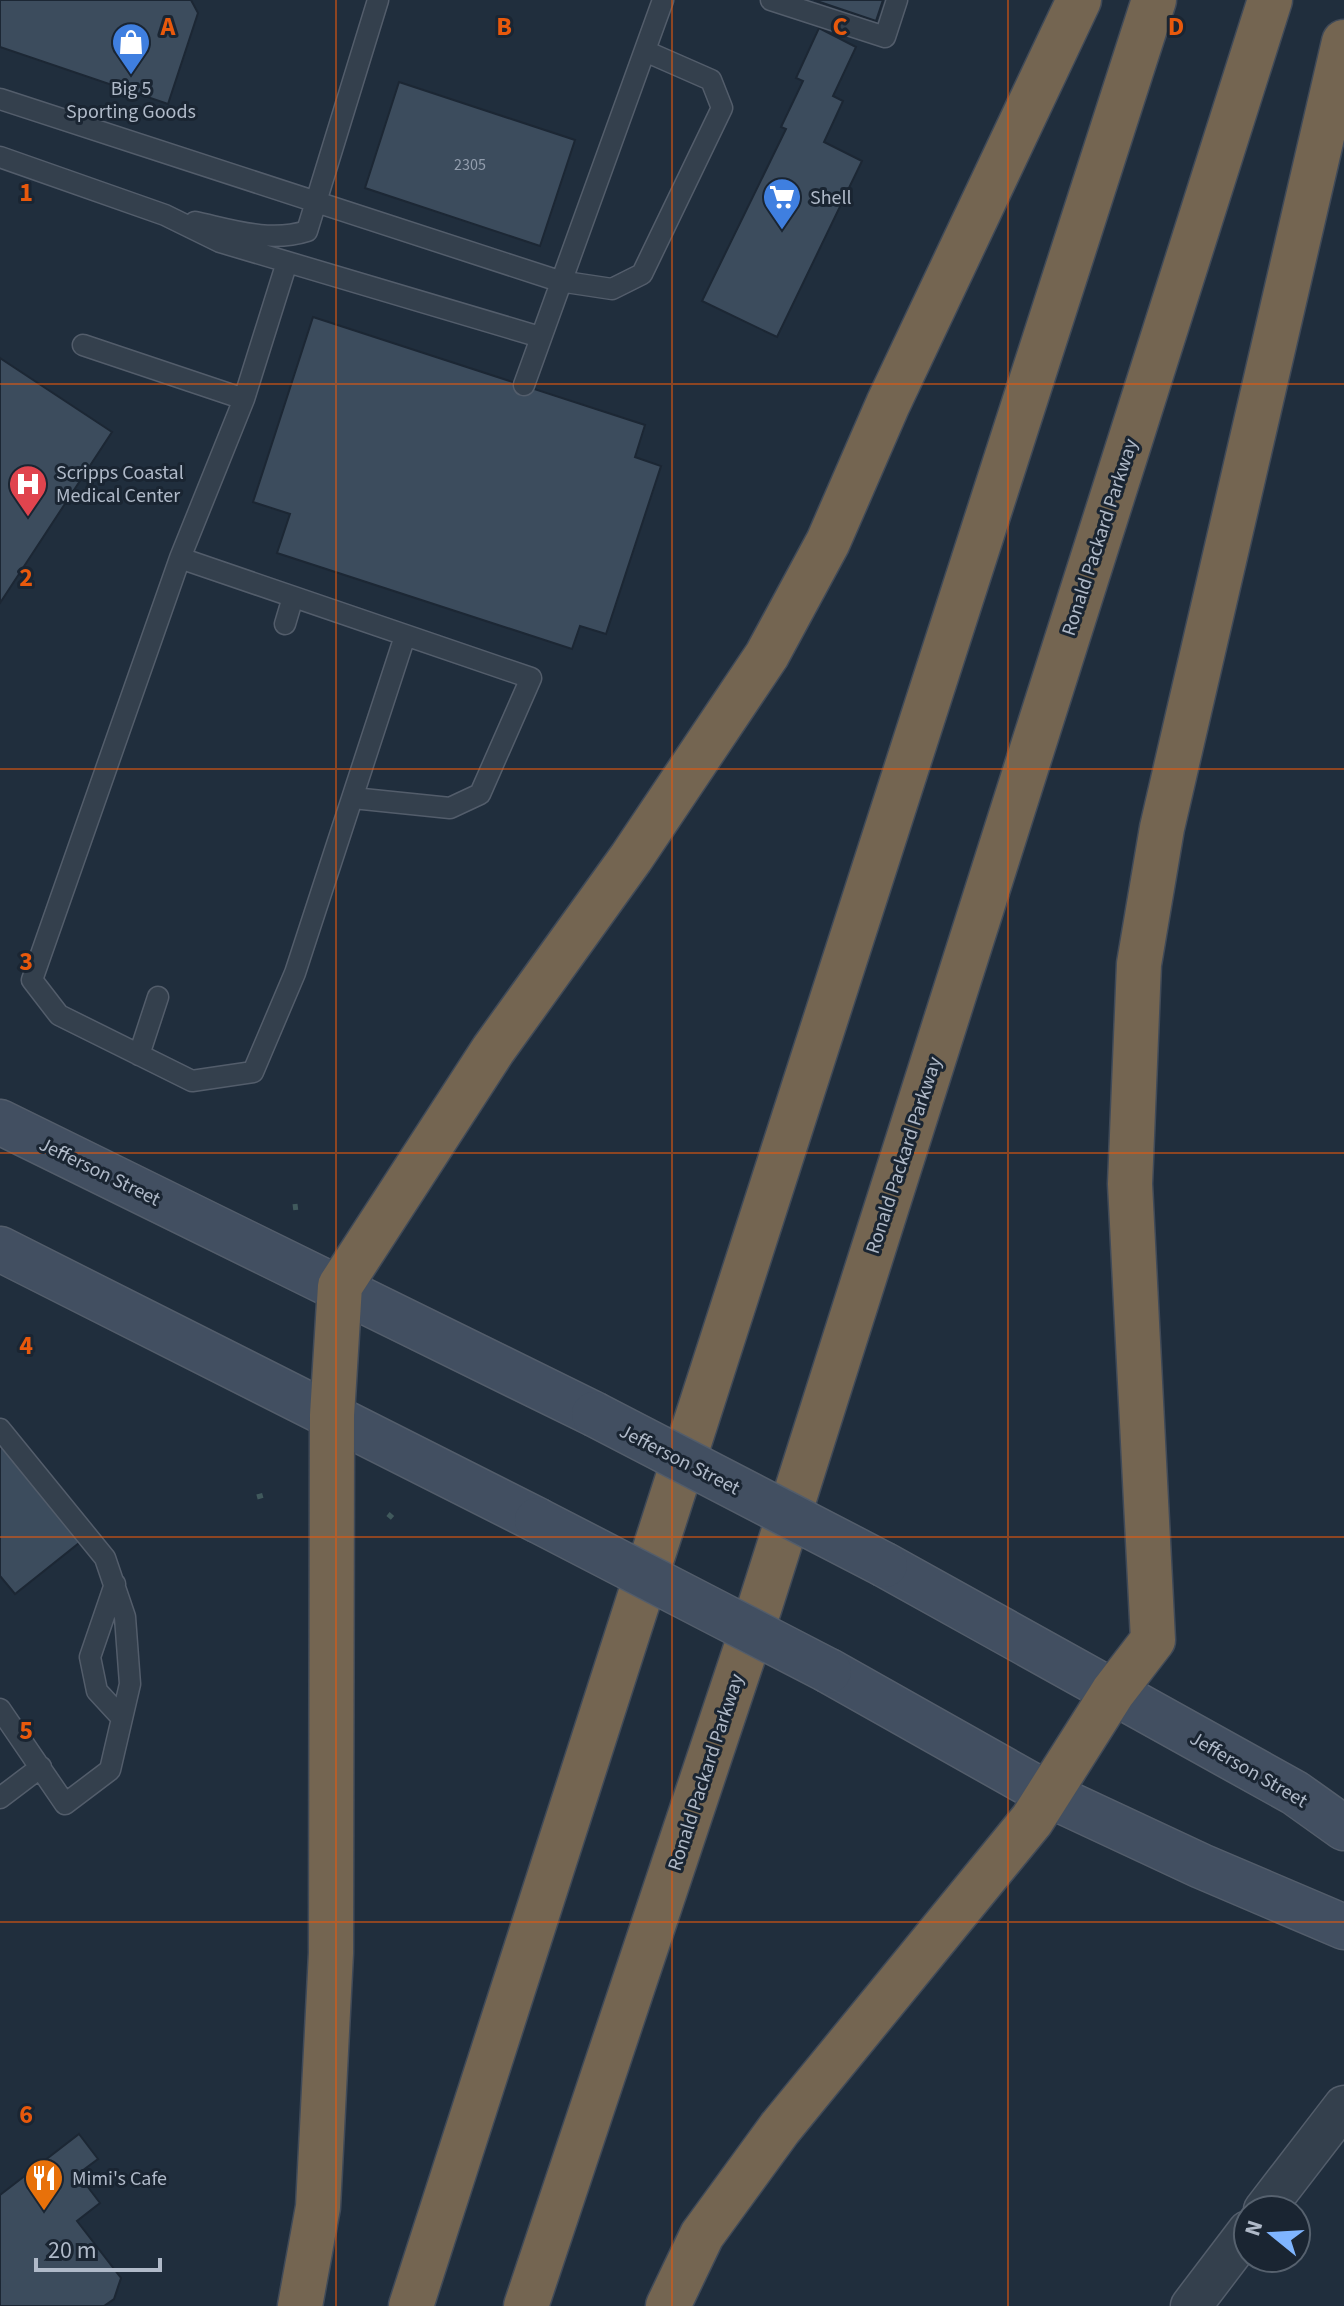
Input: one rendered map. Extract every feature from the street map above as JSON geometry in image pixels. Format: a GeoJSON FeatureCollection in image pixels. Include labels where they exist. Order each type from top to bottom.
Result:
{"type":"FeatureCollection","features":[{"type":"Feature","properties":{"kind":"highway"},"geometry":{"type":"LineString","coordinates":[[300,2306],[318,2207],[331,1953],[332,1415],[340,1286],[493,1050],[631,858],[767,655],[828,542],[888,404],[1079,0]]}},
{"type":"Feature","properties":{"kind":"highway"},"geometry":{"type":"LineString","coordinates":[[411,2306],[1154,0]]}},
{"type":"Feature","properties":{"kind":"highway","name":"Ronald Packard Parkway"},"geometry":{"type":"LineString","coordinates":[[526,2306],[760,1606],[1270,0]]}},
{"type":"Feature","properties":{"kind":"highway"},"geometry":{"type":"LineString","coordinates":[[668,2306],[702,2235],[780,2128],[1016,1841],[1049,1795],[1113,1692],[1153,1640],[1130,1184],[1139,964],[1162,828],[1344,42]]}},
{"type":"Feature","properties":{"kind":"main road","name":"Jefferson Street"},"geometry":{"type":"LineString","coordinates":[[0,1122],[340,1286],[885,1565],[1295,1793],[1344,1828]]}},
{"type":"Feature","properties":{"kind":"main road"},"geometry":{"type":"LineString","coordinates":[[0,1249],[332,1415],[829,1671],[1049,1795],[1201,1866],[1344,1927]]}},
{"type":"Feature","properties":{"kind":"street"},"geometry":{"type":"LineString","coordinates":[[1276,2194],[1344,2106]]}},
{"type":"Feature","properties":{"kind":"street"},"geometry":{"type":"LineString","coordinates":[[1191,2306],[1232,2252]]}},
{"type":"Feature","properties":{"kind":"lane"},"geometry":{"type":"LineString","coordinates":[[165,215],[251,234],[289,237],[307,231],[378,0]]}},
{"type":"Feature","properties":{"kind":"lane"},"geometry":{"type":"LineString","coordinates":[[524,385],[663,0]]}},
{"type":"Feature","properties":{"kind":"lane"},"geometry":{"type":"LineString","coordinates":[[771,0],[885,37],[897,0]]}},
{"type":"Feature","properties":{"kind":"lane"},"geometry":{"type":"LineString","coordinates":[[0,99],[559,281],[612,289],[642,274],[722,108],[711,80],[645,51]]}},
{"type":"Feature","properties":{"kind":"lane"},"geometry":{"type":"LineString","coordinates":[[0,157],[165,215],[220,242],[540,337]]}},
{"type":"Feature","properties":{"kind":"lane"},"geometry":{"type":"LineString","coordinates":[[287,262],[244,399],[180,558],[32,980],[59,1015],[192,1081],[253,1072],[295,973],[405,636]]}},
{"type":"Feature","properties":{"kind":"lane"},"geometry":{"type":"LineString","coordinates":[[83,345],[244,399]]}},
{"type":"Feature","properties":{"kind":"lane"},"geometry":{"type":"LineString","coordinates":[[180,558],[531,678],[480,794],[450,808],[353,798]]}},
{"type":"Feature","properties":{"kind":"lane"},"geometry":{"type":"LineString","coordinates":[[285,624],[293,597]]}},
{"type":"Feature","properties":{"kind":"lane"},"geometry":{"type":"LineString","coordinates":[[139,1055],[158,997]]}},
{"type":"Feature","properties":{"kind":"lane"},"geometry":{"type":"LineString","coordinates":[[0,1429],[105,1558],[125,1617],[130,1684],[120,1716],[110,1770],[65,1804],[0,1709]]}},
{"type":"Feature","properties":{"kind":"lane"},"geometry":{"type":"LineString","coordinates":[[115,1584],[90,1657],[97,1691],[120,1716]]}},
{"type":"Feature","properties":{"kind":"lane"},"geometry":{"type":"LineString","coordinates":[[0,1798],[41,1767]]}},
{"type":"Feature","properties":{"kind":"path"},"geometry":{"type":"LineString","coordinates":[[295,1204],[296,1212]]}},
{"type":"Feature","properties":{"kind":"path"},"geometry":{"type":"LineString","coordinates":[[257,1497],[264,1495]]}},
{"type":"Feature","properties":{"kind":"path"},"geometry":{"type":"LineString","coordinates":[[388,1514],[396,1521]]}},
{"type":"Feature","properties":{"kind":"building","name":"Big 5 Sporting Goods"},"geometry":{"type":"Polygon","coordinates":[[[0,0],[191,0],[198,13],[168,104],[0,47],[0,0]]]}},
{"type":"Feature","properties":{"kind":"building"},"geometry":{"type":"Polygon","coordinates":[[[814,0],[883,0],[876,21],[814,0]]]}},
{"type":"Feature","properties":{"kind":"building","name":"Shell"},"geometry":{"type":"Polygon","coordinates":[[[819,28],[856,47],[833,96],[843,101],[824,142],[862,161],[777,337],[702,301],[786,129],[781,127],[803,81],[796,78],[819,28]]]}},
{"type":"Feature","properties":{"kind":"building"},"geometry":{"type":"Polygon","coordinates":[[[399,82],[575,140],[540,246],[365,188],[399,82]]]}},
{"type":"Feature","properties":{"kind":"building"},"geometry":{"type":"Polygon","coordinates":[[[313,317],[645,425],[635,457],[661,466],[606,634],[580,626],[572,649],[277,553],[290,514],[253,502],[313,317]]]}},
{"type":"Feature","properties":{"kind":"building","name":"Scripps Coastal Medical Center"},"geometry":{"type":"Polygon","coordinates":[[[0,358],[112,432],[0,603],[0,358]]]}},
{"type":"Feature","properties":{"kind":"building"},"geometry":{"type":"Polygon","coordinates":[[[0,1435],[84,1539],[15,1594],[0,1576],[0,1435]]]}},
{"type":"Feature","properties":{"kind":"building","name":"Mimi's Cafe"},"geometry":{"type":"Polygon","coordinates":[[[79,2134],[98,2159],[78,2174],[100,2203],[77,2221],[121,2278],[114,2299],[104,2306],[0,2306],[0,2195],[79,2134]]]}},
{"type":"Feature","properties":{"kind":"place","name":"Big 5 Sporting Goods"},"geometry":{"type":"Point","coordinates":[131,76]}},
{"type":"Feature","properties":{"kind":"place","name":"Shell"},"geometry":{"type":"Point","coordinates":[782,231]}},
{"type":"Feature","properties":{"kind":"place","name":"Scripps Coastal Medical Center"},"geometry":{"type":"Point","coordinates":[28,518]}},
{"type":"Feature","properties":{"kind":"place","name":"Mimi's Cafe"},"geometry":{"type":"Point","coordinates":[44,2212]}}]}
